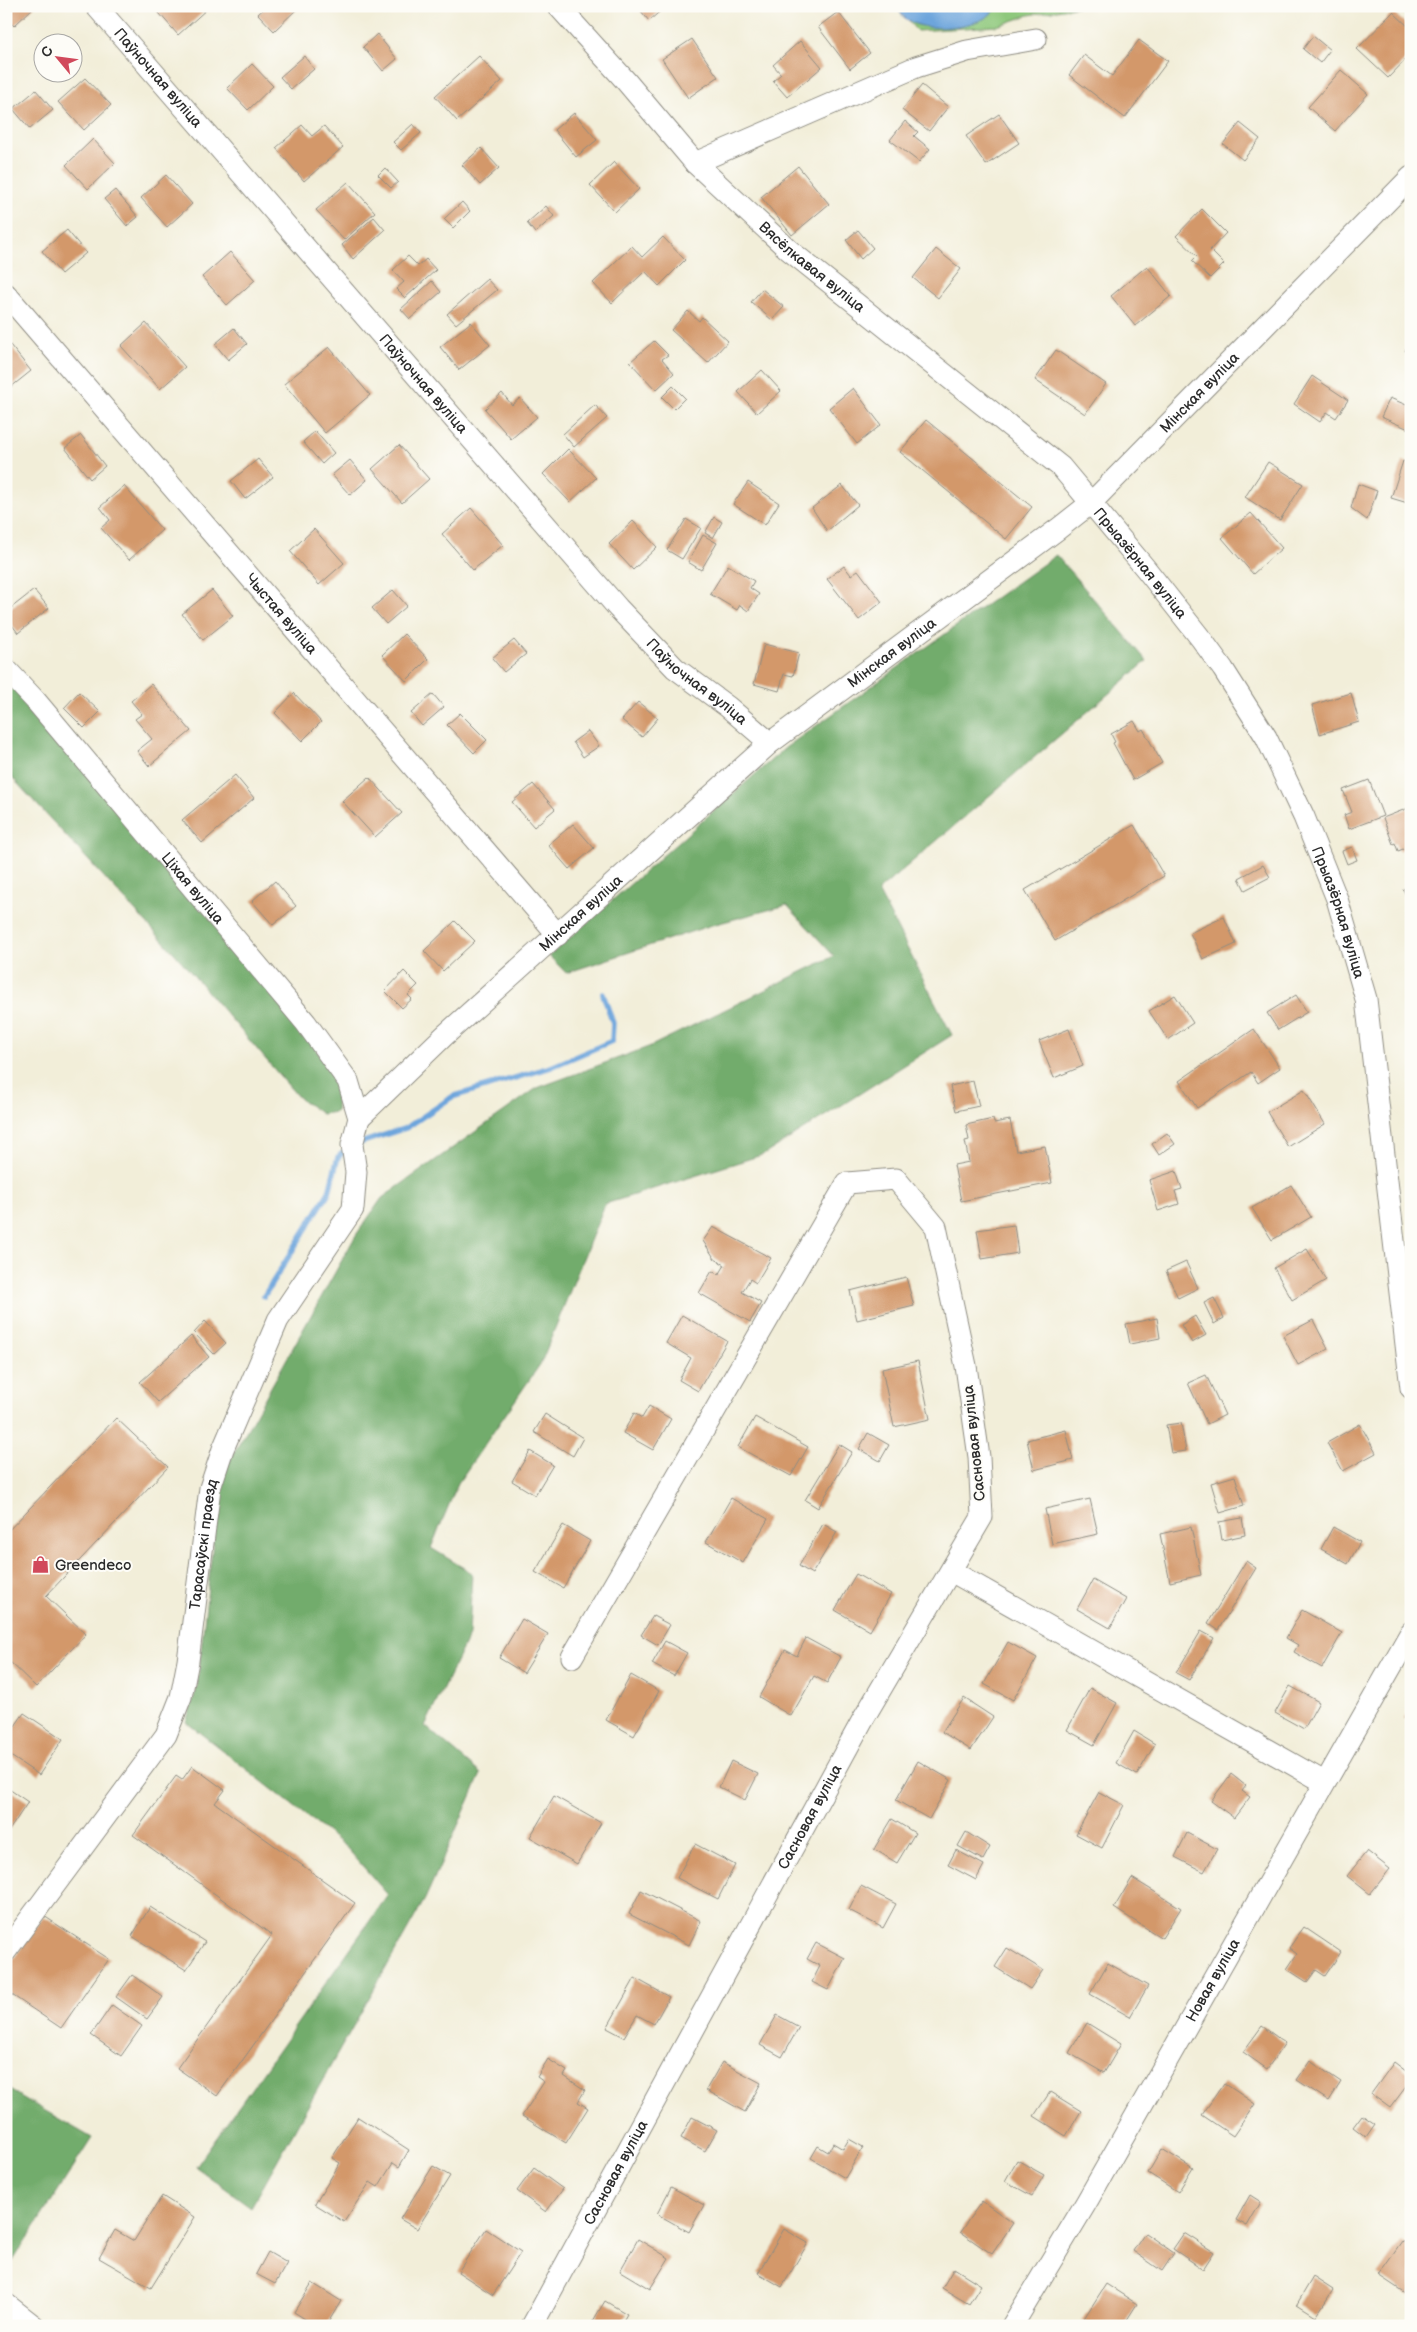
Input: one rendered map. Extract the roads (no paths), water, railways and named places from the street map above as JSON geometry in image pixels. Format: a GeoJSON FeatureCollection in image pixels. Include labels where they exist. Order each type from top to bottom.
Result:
{"type":"FeatureCollection","features":[{"type":"Feature","properties":{"kind":"street","name":"Паўночная вуліца"},"geometry":{"type":"LineString","coordinates":[[96,6],[618,608],[675,668],[770,743]]}},
{"type":"Feature","properties":{"kind":"street","name":"Вясёлкавая вуліца"},"geometry":{"type":"LineString","coordinates":[[558,6],[625,80],[695,163],[789,250],[1054,460],[1091,502]]}},
{"type":"Feature","properties":{"kind":"street"},"geometry":{"type":"LineString","coordinates":[[695,163],[916,67],[968,51],[1036,39]]}},
{"type":"Feature","properties":{"kind":"street","name":"Мінская вуліца"},"geometry":{"type":"LineString","coordinates":[[359,1118],[444,1036],[770,743],[1058,529],[1091,502],[1411,177]]}},
{"type":"Feature","properties":{"kind":"street","name":"Чыстая вуліца"},"geometry":{"type":"LineString","coordinates":[[6,294],[558,934]]}},
{"type":"Feature","properties":{"kind":"street","name":"Прыазёрная вуліца"},"geometry":{"type":"LineString","coordinates":[[1091,502],[1202,640],[1223,669],[1266,737],[1304,817],[1337,898],[1366,999],[1411,1388]]}},
{"type":"Feature","properties":{"kind":"street","name":"Ціхая вуліца"},"geometry":{"type":"LineString","coordinates":[[6,669],[35,700],[306,1023],[348,1081],[359,1118]]}},
{"type":"Feature","properties":{"kind":"street","name":"Тарасаўскі праезд"},"geometry":{"type":"LineString","coordinates":[[6,1951],[166,1735],[181,1697],[188,1661],[210,1488],[223,1449],[278,1320],[353,1209],[356,1172],[352,1145],[359,1118]]}},
{"type":"Feature","properties":{"kind":"street","name":"Сасновая вуліца"},"geometry":{"type":"LineString","coordinates":[[532,2326],[862,1722],[982,1517],[979,1457],[966,1366],[936,1227],[896,1179],[847,1183],[572,1656]]}},
{"type":"Feature","properties":{"kind":"street"},"geometry":{"type":"LineString","coordinates":[[951,1571],[1324,1782]]}},
{"type":"Feature","properties":{"kind":"street","name":"Новая вуліца"},"geometry":{"type":"LineString","coordinates":[[1012,2326],[1086,2203],[1411,1632]]}},
{"type":"Feature","properties":{"kind":"street"},"geometry":{"type":"LineString","coordinates":[[6,2304],[34,2326]]}},
{"type":"Feature","properties":{"kind":"water"},"geometry":{"type":"Polygon","coordinates":[[[898,6],[999,6],[987,17],[978,21],[966,25],[937,28],[911,22],[902,16],[898,6]]]}},
{"type":"Feature","properties":{"kind":"waterway"},"geometry":{"type":"LineString","coordinates":[[357,1144],[406,1128],[452,1097],[551,1067],[612,1041],[613,1023],[603,994]]}},
{"type":"Feature","properties":{"kind":"waterway"},"geometry":{"type":"LineString","coordinates":[[264,1296],[329,1192],[338,1157],[347,1149]]}},
{"type":"Feature","properties":{"kind":"place","name":"Greendeco"},"geometry":{"type":"Point","coordinates":[41,1565]}}]}
